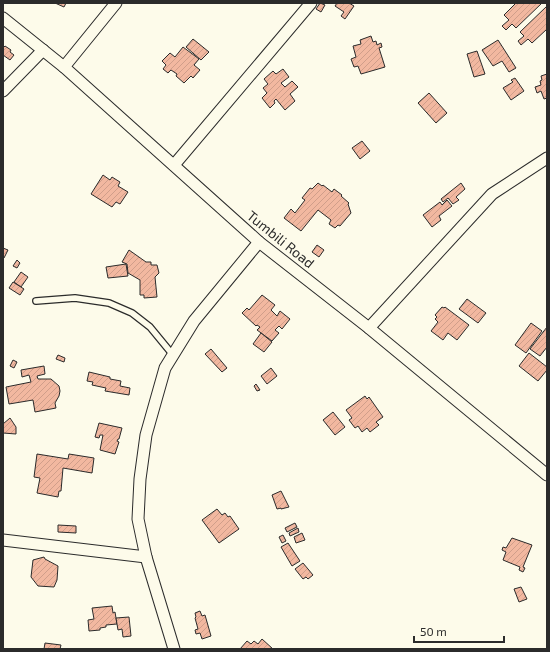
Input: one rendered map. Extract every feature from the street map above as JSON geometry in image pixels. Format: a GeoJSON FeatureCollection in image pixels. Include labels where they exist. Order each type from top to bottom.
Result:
{"type":"FeatureCollection","features":[{"type":"Feature","properties":{"kind":"street"},"geometry":{"type":"LineString","coordinates":[[64,67],[116,3]]}},
{"type":"Feature","properties":{"kind":"street"},"geometry":{"type":"LineString","coordinates":[[174,165],[311,3]]}},
{"type":"Feature","properties":{"kind":"street","name":"Tumbili Road"},"geometry":{"type":"LineString","coordinates":[[3,18],[64,67],[259,242],[369,328],[547,475]]}},
{"type":"Feature","properties":{"kind":"street"},"geometry":{"type":"LineString","coordinates":[[3,91],[43,50]]}},
{"type":"Feature","properties":{"kind":"street"},"geometry":{"type":"LineString","coordinates":[[369,328],[492,194],[547,158]]}},
{"type":"Feature","properties":{"kind":"street"},"geometry":{"type":"LineString","coordinates":[[174,649],[146,557],[138,519],[140,479],[146,435],[165,368],[194,321],[259,242]]}},
{"type":"Feature","properties":{"kind":"street"},"geometry":{"type":"LineString","coordinates":[[3,540],[146,557]]}},
{"type":"Feature","properties":{"kind":"lane"},"geometry":{"type":"LineString","coordinates":[[36,301],[75,298],[108,303],[132,313],[150,327],[173,356]]}},
{"type":"Feature","properties":{"kind":"building"},"geometry":{"type":"Polygon","coordinates":[[[55,3],[66,3],[64,7],[55,3]]]}},
{"type":"Feature","properties":{"kind":"building"},"geometry":{"type":"Polygon","coordinates":[[[320,3],[325,5],[321,12],[316,9],[320,3]]]}},
{"type":"Feature","properties":{"kind":"building"},"geometry":{"type":"Polygon","coordinates":[[[337,3],[349,3],[354,6],[345,19],[341,16],[344,12],[335,6],[337,3]]]}},
{"type":"Feature","properties":{"kind":"building"},"geometry":{"type":"Polygon","coordinates":[[[516,3],[542,3],[516,28],[512,24],[506,30],[502,26],[509,20],[504,15],[516,3]]]}},
{"type":"Feature","properties":{"kind":"building"},"geometry":{"type":"Polygon","coordinates":[[[547,6],[547,29],[532,43],[528,39],[521,45],[518,41],[524,36],[520,32],[547,6]]]}},
{"type":"Feature","properties":{"kind":"building"},"geometry":{"type":"Polygon","coordinates":[[[371,36],[373,42],[376,41],[377,45],[381,43],[382,47],[379,48],[385,67],[361,74],[358,66],[354,67],[351,59],[356,57],[353,46],[361,44],[360,40],[371,36]]]}},
{"type":"Feature","properties":{"kind":"building"},"geometry":{"type":"Polygon","coordinates":[[[193,39],[209,52],[201,60],[186,47],[193,39]]]}},
{"type":"Feature","properties":{"kind":"building"},"geometry":{"type":"Polygon","coordinates":[[[498,40],[516,68],[509,72],[502,61],[493,66],[482,50],[498,40]]]}},
{"type":"Feature","properties":{"kind":"building"},"geometry":{"type":"Polygon","coordinates":[[[5,46],[11,50],[10,52],[14,55],[10,60],[3,55],[3,48],[5,46]]]}},
{"type":"Feature","properties":{"kind":"building"},"geometry":{"type":"Polygon","coordinates":[[[183,47],[199,59],[194,65],[200,70],[193,78],[191,76],[184,83],[176,76],[177,74],[171,70],[168,73],[163,69],[166,65],[162,61],[170,53],[175,57],[183,47]]]}},
{"type":"Feature","properties":{"kind":"building"},"geometry":{"type":"Polygon","coordinates":[[[477,51],[485,74],[474,77],[467,54],[477,51]]]}},
{"type":"Feature","properties":{"kind":"building"},"geometry":{"type":"Polygon","coordinates":[[[283,69],[289,77],[281,83],[285,87],[292,81],[298,87],[290,94],[295,101],[285,110],[276,99],[274,101],[275,103],[270,108],[262,98],[267,93],[263,88],[268,84],[264,79],[273,71],[276,74],[283,69]]]}},
{"type":"Feature","properties":{"kind":"building"},"geometry":{"type":"Polygon","coordinates":[[[547,74],[547,98],[544,99],[541,91],[537,93],[535,87],[541,85],[541,76],[547,74]]]}},
{"type":"Feature","properties":{"kind":"building"},"geometry":{"type":"Polygon","coordinates":[[[515,78],[524,91],[511,100],[503,88],[513,82],[511,80],[515,78]]]}},
{"type":"Feature","properties":{"kind":"building"},"geometry":{"type":"Polygon","coordinates":[[[429,93],[447,113],[436,123],[418,103],[429,93]]]}},
{"type":"Feature","properties":{"kind":"building"},"geometry":{"type":"Polygon","coordinates":[[[362,141],[370,151],[360,159],[352,148],[362,141]]]}},
{"type":"Feature","properties":{"kind":"building"},"geometry":{"type":"Polygon","coordinates":[[[103,175],[110,180],[112,177],[120,182],[118,186],[128,192],[120,204],[116,202],[112,207],[91,194],[103,175]]]}},
{"type":"Feature","properties":{"kind":"building"},"geometry":{"type":"Polygon","coordinates":[[[318,183],[332,192],[334,189],[342,195],[341,196],[349,203],[351,213],[340,226],[338,225],[335,228],[329,224],[331,220],[318,210],[301,231],[284,218],[291,209],[295,213],[305,200],[302,198],[310,188],[312,189],[318,183]]]}},
{"type":"Feature","properties":{"kind":"building"},"geometry":{"type":"Polygon","coordinates":[[[461,183],[465,189],[456,197],[459,200],[453,204],[448,198],[443,202],[441,199],[461,183]]]}},
{"type":"Feature","properties":{"kind":"building"},"geometry":{"type":"Polygon","coordinates":[[[447,200],[452,206],[439,216],[441,220],[432,227],[423,215],[440,202],[442,205],[447,200]]]}},
{"type":"Feature","properties":{"kind":"building"},"geometry":{"type":"Polygon","coordinates":[[[317,245],[324,250],[319,257],[312,252],[317,245]]]}},
{"type":"Feature","properties":{"kind":"building"},"geometry":{"type":"Polygon","coordinates":[[[3,248],[8,250],[4,258],[3,257],[3,248]]]}},
{"type":"Feature","properties":{"kind":"building"},"geometry":{"type":"Polygon","coordinates":[[[129,250],[146,262],[151,262],[151,265],[157,265],[159,273],[155,277],[157,297],[144,298],[144,295],[140,295],[140,280],[128,273],[127,264],[122,262],[129,250]]]}},
{"type":"Feature","properties":{"kind":"building"},"geometry":{"type":"Polygon","coordinates":[[[17,260],[20,263],[17,268],[13,266],[17,260]]]}},
{"type":"Feature","properties":{"kind":"building"},"geometry":{"type":"Polygon","coordinates":[[[126,264],[128,276],[108,278],[106,267],[126,264]]]}},
{"type":"Feature","properties":{"kind":"building"},"geometry":{"type":"Polygon","coordinates":[[[21,272],[28,277],[21,287],[14,282],[21,272]]]}},
{"type":"Feature","properties":{"kind":"building"},"geometry":{"type":"Polygon","coordinates":[[[13,282],[24,289],[20,295],[9,288],[13,282]]]}},
{"type":"Feature","properties":{"kind":"building"},"geometry":{"type":"Polygon","coordinates":[[[262,295],[275,305],[271,310],[277,316],[280,311],[290,319],[282,329],[279,326],[275,330],[279,333],[272,341],[257,330],[260,327],[257,325],[256,326],[242,313],[247,308],[249,310],[262,295]]]}},
{"type":"Feature","properties":{"kind":"building"},"geometry":{"type":"Polygon","coordinates":[[[467,299],[486,313],[478,323],[459,309],[467,299]]]}},
{"type":"Feature","properties":{"kind":"building"},"geometry":{"type":"Polygon","coordinates":[[[442,307],[445,307],[469,325],[457,340],[448,333],[443,340],[431,331],[438,322],[435,319],[437,317],[435,315],[442,307]]]}},
{"type":"Feature","properties":{"kind":"building"},"geometry":{"type":"Polygon","coordinates":[[[531,323],[542,331],[526,353],[515,345],[531,323]]]}},
{"type":"Feature","properties":{"kind":"building"},"geometry":{"type":"Polygon","coordinates":[[[547,327],[547,347],[540,356],[530,349],[547,327]]]}},
{"type":"Feature","properties":{"kind":"building"},"geometry":{"type":"Polygon","coordinates":[[[261,333],[272,342],[264,352],[253,344],[261,333]]]}},
{"type":"Feature","properties":{"kind":"building"},"geometry":{"type":"Polygon","coordinates":[[[211,349],[227,368],[222,372],[205,354],[211,349]]]}},
{"type":"Feature","properties":{"kind":"building"},"geometry":{"type":"Polygon","coordinates":[[[529,353],[547,367],[547,370],[538,381],[519,366],[529,353]]]}},
{"type":"Feature","properties":{"kind":"building"},"geometry":{"type":"Polygon","coordinates":[[[58,355],[65,358],[64,362],[56,359],[58,355]]]}},
{"type":"Feature","properties":{"kind":"building"},"geometry":{"type":"Polygon","coordinates":[[[13,360],[17,362],[14,368],[10,366],[13,360]]]}},
{"type":"Feature","properties":{"kind":"building"},"geometry":{"type":"Polygon","coordinates":[[[44,366],[45,374],[37,376],[38,379],[51,379],[59,386],[59,396],[55,403],[56,408],[35,412],[33,400],[9,404],[6,387],[31,382],[29,375],[22,377],[21,370],[44,366]]]}},
{"type":"Feature","properties":{"kind":"building"},"geometry":{"type":"Polygon","coordinates":[[[271,368],[277,376],[267,384],[261,376],[271,368]]]}},
{"type":"Feature","properties":{"kind":"building"},"geometry":{"type":"Polygon","coordinates":[[[89,372],[121,381],[120,386],[130,388],[129,395],[105,391],[106,388],[92,385],[93,382],[87,381],[89,372]]]}},
{"type":"Feature","properties":{"kind":"building"},"geometry":{"type":"Polygon","coordinates":[[[256,384],[260,390],[257,391],[254,386],[256,384]]]}},
{"type":"Feature","properties":{"kind":"building"},"geometry":{"type":"Polygon","coordinates":[[[365,396],[367,399],[369,397],[383,417],[376,422],[379,425],[370,432],[367,428],[362,432],[358,426],[355,428],[349,420],[352,418],[346,410],[365,396]]]}},
{"type":"Feature","properties":{"kind":"building"},"geometry":{"type":"Polygon","coordinates":[[[333,412],[345,427],[335,435],[323,420],[333,412]]]}},
{"type":"Feature","properties":{"kind":"building"},"geometry":{"type":"Polygon","coordinates":[[[10,418],[16,427],[16,434],[3,433],[3,424],[10,418]]]}},
{"type":"Feature","properties":{"kind":"building"},"geometry":{"type":"Polygon","coordinates":[[[99,423],[122,428],[117,441],[119,442],[115,454],[100,450],[103,435],[100,435],[99,438],[95,437],[99,423]]]}},
{"type":"Feature","properties":{"kind":"building"},"geometry":{"type":"Polygon","coordinates":[[[37,454],[68,459],[69,454],[94,458],[92,473],[63,468],[61,491],[59,491],[58,497],[37,493],[40,478],[34,477],[37,454]]]}},
{"type":"Feature","properties":{"kind":"building"},"geometry":{"type":"Polygon","coordinates":[[[281,491],[289,507],[277,509],[272,495],[281,491]]]}},
{"type":"Feature","properties":{"kind":"building"},"geometry":{"type":"Polygon","coordinates":[[[217,509],[222,515],[225,513],[228,517],[230,516],[239,529],[219,543],[202,520],[217,509]]]}},
{"type":"Feature","properties":{"kind":"building"},"geometry":{"type":"Polygon","coordinates":[[[295,523],[297,527],[287,532],[285,528],[295,523]]]}},
{"type":"Feature","properties":{"kind":"building"},"geometry":{"type":"Polygon","coordinates":[[[58,525],[76,526],[76,533],[58,532],[58,525]]]}},
{"type":"Feature","properties":{"kind":"building"},"geometry":{"type":"Polygon","coordinates":[[[298,528],[299,532],[290,536],[289,533],[298,528]]]}},
{"type":"Feature","properties":{"kind":"building"},"geometry":{"type":"Polygon","coordinates":[[[302,533],[305,540],[296,543],[294,537],[302,533]]]}},
{"type":"Feature","properties":{"kind":"building"},"geometry":{"type":"Polygon","coordinates":[[[283,535],[286,541],[282,543],[279,537],[283,535]]]}},
{"type":"Feature","properties":{"kind":"building"},"geometry":{"type":"Polygon","coordinates":[[[512,538],[532,545],[523,567],[525,568],[523,572],[519,570],[520,567],[503,560],[506,552],[502,550],[503,547],[506,548],[512,538]]]}},
{"type":"Feature","properties":{"kind":"building"},"geometry":{"type":"Polygon","coordinates":[[[288,543],[300,561],[292,566],[281,547],[288,543]]]}},
{"type":"Feature","properties":{"kind":"building"},"geometry":{"type":"Polygon","coordinates":[[[44,557],[58,566],[57,580],[54,587],[38,586],[31,577],[33,560],[44,557]]]}},
{"type":"Feature","properties":{"kind":"building"},"geometry":{"type":"Polygon","coordinates":[[[303,563],[313,575],[308,579],[306,577],[303,579],[295,569],[303,563]]]}},
{"type":"Feature","properties":{"kind":"building"},"geometry":{"type":"Polygon","coordinates":[[[521,587],[527,599],[519,602],[514,589],[521,587]]]}},
{"type":"Feature","properties":{"kind":"building"},"geometry":{"type":"Polygon","coordinates":[[[112,606],[113,613],[115,612],[117,624],[106,625],[106,627],[100,628],[100,630],[89,631],[88,620],[94,619],[92,608],[112,606]]]}},
{"type":"Feature","properties":{"kind":"building"},"geometry":{"type":"Polygon","coordinates":[[[200,611],[202,616],[205,615],[211,636],[202,639],[200,633],[196,634],[195,630],[198,629],[195,613],[200,611]]]}},
{"type":"Feature","properties":{"kind":"building"},"geometry":{"type":"Polygon","coordinates":[[[129,617],[131,636],[123,637],[122,629],[118,630],[116,618],[129,617]]]}},
{"type":"Feature","properties":{"kind":"building"},"geometry":{"type":"Polygon","coordinates":[[[262,639],[273,649],[240,649],[247,641],[251,644],[254,641],[258,644],[262,639]]]}},
{"type":"Feature","properties":{"kind":"building"},"geometry":{"type":"Polygon","coordinates":[[[45,643],[61,645],[60,649],[44,649],[45,643]]]}}]}
